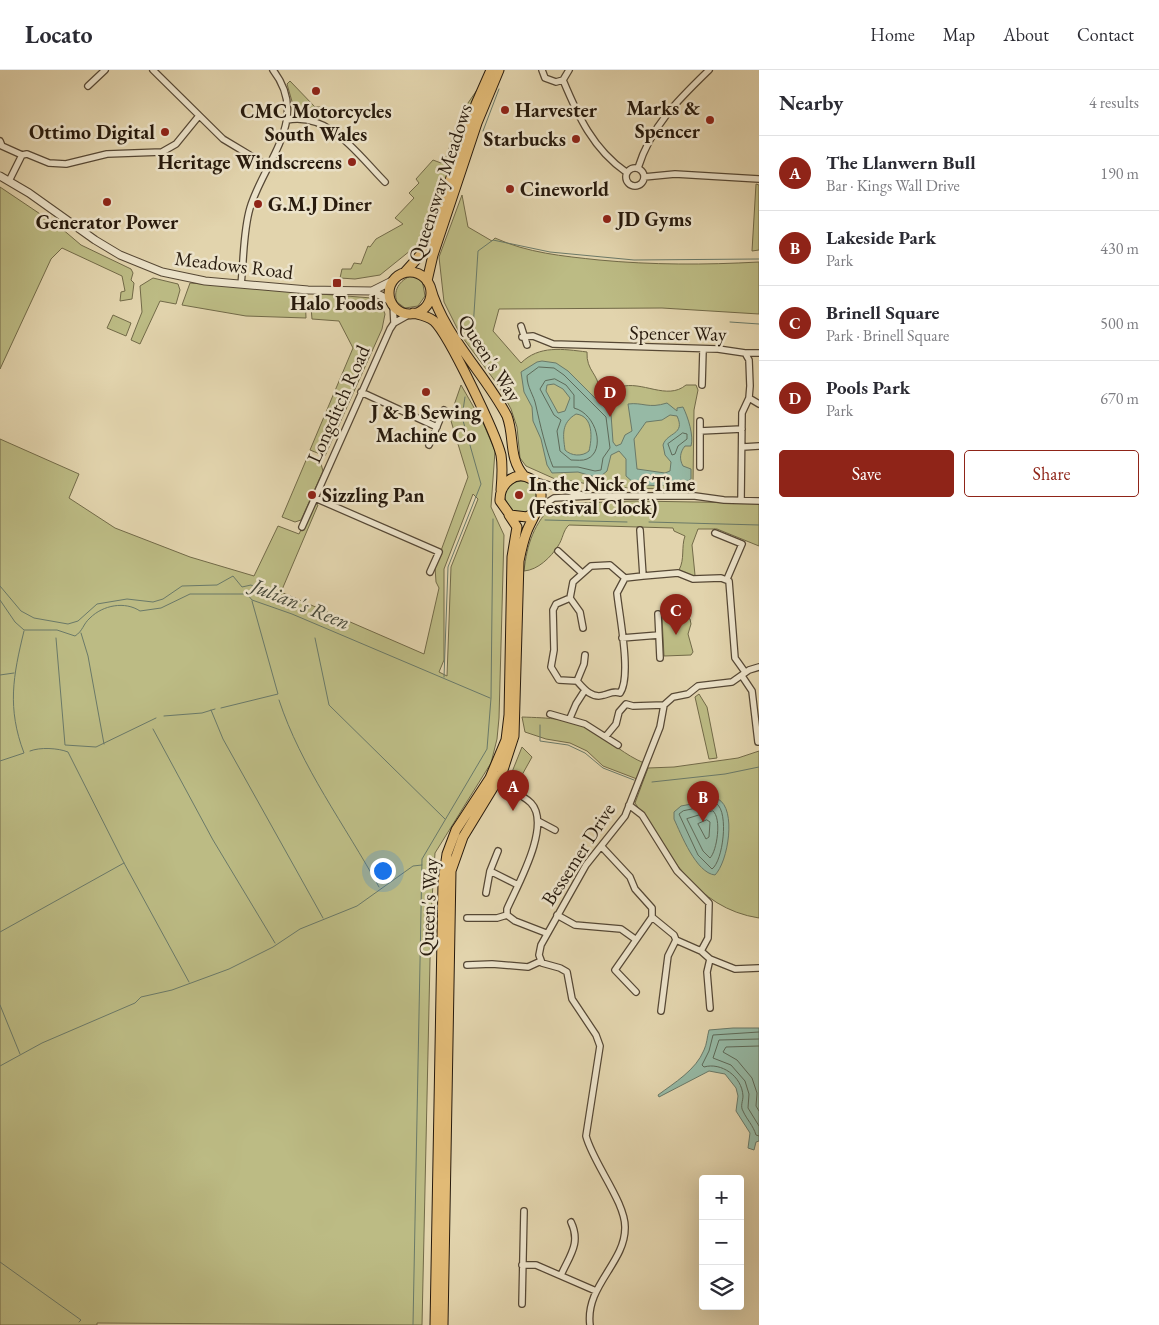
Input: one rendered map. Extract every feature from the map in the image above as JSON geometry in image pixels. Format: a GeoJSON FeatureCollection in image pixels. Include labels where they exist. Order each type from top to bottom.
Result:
{"type":"FeatureCollection","features":[{"type":"Feature","properties":{"kind":"main road","name":"Queensway Meadows"},"geometry":{"type":"LineString","coordinates":[[404,272],[423,252],[430,239],[476,104],[491,70]]}},
{"type":"Feature","properties":{"kind":"main road","name":"Queensway Meadows"},"geometry":{"type":"LineString","coordinates":[[429,284],[433,255],[477,122],[499,70]]}},
{"type":"Feature","properties":{"kind":"main road"},"geometry":{"type":"LineString","coordinates":[[404,272],[417,273],[429,284],[431,293],[427,305],[412,313],[398,309],[392,303],[389,294],[392,281],[404,272]]}},
{"type":"Feature","properties":{"kind":"main road","name":"Queen's Way"},"geometry":{"type":"LineString","coordinates":[[429,284],[443,317],[507,416],[511,427],[513,458],[542,494],[537,510],[524,537],[519,561],[514,736],[463,837],[454,860],[450,879],[443,1325]]}},
{"type":"Feature","properties":{"kind":"main road","name":"Queen's Way"},"geometry":{"type":"LineString","coordinates":[[412,313],[423,315],[435,322],[456,356],[498,446],[503,467],[500,501],[517,526],[512,558],[508,729],[493,780],[456,830],[445,865],[435,1325]]}},
{"type":"Feature","properties":{"kind":"main road"},"geometry":{"type":"LineString","coordinates":[[501,490],[512,478],[528,478]]}},
{"type":"Feature","properties":{"kind":"main road"},"geometry":{"type":"LineString","coordinates":[[506,511],[521,518],[537,510]]}},
{"type":"Feature","properties":{"kind":"street"},"geometry":{"type":"LineString","coordinates":[[88,86],[105,70]]}},
{"type":"Feature","properties":{"kind":"street"},"geometry":{"type":"LineString","coordinates":[[153,70],[198,117],[223,139],[268,166]]}},
{"type":"Feature","properties":{"kind":"street"},"geometry":{"type":"LineString","coordinates":[[241,284],[247,218],[287,120],[286,94],[273,70]]}},
{"type":"Feature","properties":{"kind":"street"},"geometry":{"type":"LineString","coordinates":[[542,70],[548,80],[556,82],[564,80],[569,70]]}},
{"type":"Feature","properties":{"kind":"street"},"geometry":{"type":"LineString","coordinates":[[638,168],[646,143],[663,117],[709,70]]}},
{"type":"Feature","properties":{"kind":"street"},"geometry":{"type":"LineString","coordinates":[[564,80],[594,144],[605,156],[626,172]]}},
{"type":"Feature","properties":{"kind":"street"},"geometry":{"type":"LineString","coordinates":[[0,141],[2,146],[22,155],[26,154],[48,163],[66,164],[107,154],[162,152],[176,144],[198,117]]}},
{"type":"Feature","properties":{"kind":"street"},"geometry":{"type":"LineString","coordinates":[[287,120],[300,119],[328,126],[385,182]]}},
{"type":"Feature","properties":{"kind":"street"},"geometry":{"type":"LineString","coordinates":[[9,180],[22,155]]}},
{"type":"Feature","properties":{"kind":"street"},"geometry":{"type":"LineString","coordinates":[[626,172],[630,169],[638,168],[642,171],[644,177]]}},
{"type":"Feature","properties":{"kind":"street"},"geometry":{"type":"LineString","coordinates":[[626,172],[626,181],[632,186],[639,185],[644,177]]}},
{"type":"Feature","properties":{"kind":"street"},"geometry":{"type":"LineString","coordinates":[[644,177],[675,174],[759,179]]}},
{"type":"Feature","properties":{"kind":"street","name":"Meadows Road"},"geometry":{"type":"LineString","coordinates":[[0,176],[9,180],[95,240],[120,255],[162,272],[204,281],[308,290],[372,291],[392,281]]}},
{"type":"Feature","properties":{"kind":"street","name":"Meadows Road"},"geometry":{"type":"LineString","coordinates":[[372,291],[392,303]]}},
{"type":"Feature","properties":{"kind":"street","name":"Longditch Road"},"geometry":{"type":"LineString","coordinates":[[302,527],[361,392],[394,323],[392,303]]}},
{"type":"Feature","properties":{"kind":"street"},"geometry":{"type":"LineString","coordinates":[[394,323],[412,313]]}},
{"type":"Feature","properties":{"kind":"street"},"geometry":{"type":"LineString","coordinates":[[521,326],[522,337],[527,345]]}},
{"type":"Feature","properties":{"kind":"street","name":"Spencer Way"},"geometry":{"type":"LineString","coordinates":[[522,337],[533,336],[553,344],[734,350],[746,353],[750,371],[749,398],[742,413],[741,500]]}},
{"type":"Feature","properties":{"kind":"street"},"geometry":{"type":"LineString","coordinates":[[702,385],[703,350]]}},
{"type":"Feature","properties":{"kind":"street"},"geometry":{"type":"LineString","coordinates":[[746,353],[759,354]]}},
{"type":"Feature","properties":{"kind":"street"},"geometry":{"type":"LineString","coordinates":[[361,392],[437,427]]}},
{"type":"Feature","properties":{"kind":"street"},"geometry":{"type":"LineString","coordinates":[[749,398],[759,404]]}},
{"type":"Feature","properties":{"kind":"street"},"geometry":{"type":"LineString","coordinates":[[429,445],[444,410]]}},
{"type":"Feature","properties":{"kind":"street"},"geometry":{"type":"LineString","coordinates":[[700,421],[700,468]]}},
{"type":"Feature","properties":{"kind":"street"},"geometry":{"type":"LineString","coordinates":[[700,430],[742,429]]}},
{"type":"Feature","properties":{"kind":"street"},"geometry":{"type":"LineString","coordinates":[[742,447],[759,446]]}},
{"type":"Feature","properties":{"kind":"street"},"geometry":{"type":"LineString","coordinates":[[528,478],[589,496]]}},
{"type":"Feature","properties":{"kind":"street"},"geometry":{"type":"LineString","coordinates":[[537,510],[554,498],[589,496],[695,496],[711,500],[759,501]]}},
{"type":"Feature","properties":{"kind":"street"},"geometry":{"type":"LineString","coordinates":[[315,498],[439,552],[430,572]]}},
{"type":"Feature","properties":{"kind":"street"},"geometry":{"type":"LineString","coordinates":[[640,530],[643,576]]}},
{"type":"Feature","properties":{"kind":"street"},"geometry":{"type":"LineString","coordinates":[[715,533],[742,544],[727,579],[731,589],[735,658],[752,691],[758,742]]}},
{"type":"Feature","properties":{"kind":"street"},"geometry":{"type":"LineString","coordinates":[[558,551],[582,572]]}},
{"type":"Feature","properties":{"kind":"street"},"geometry":{"type":"LineString","coordinates":[[583,628],[580,612],[570,598],[571,585],[582,572],[591,566],[606,564],[613,567],[625,578],[678,574],[693,579],[727,579]]}},
{"type":"Feature","properties":{"kind":"street"},"geometry":{"type":"LineString","coordinates":[[620,693],[625,683],[617,593],[625,578]]}},
{"type":"Feature","properties":{"kind":"street"},"geometry":{"type":"LineString","coordinates":[[570,598],[559,602],[554,607],[554,650],[551,667],[559,680],[577,681],[585,690],[599,696],[613,692],[620,693]]}},
{"type":"Feature","properties":{"kind":"street"},"geometry":{"type":"LineString","coordinates":[[658,614],[660,658]]}},
{"type":"Feature","properties":{"kind":"street"},"geometry":{"type":"LineString","coordinates":[[622,638],[659,636]]}},
{"type":"Feature","properties":{"kind":"street"},"geometry":{"type":"LineString","coordinates":[[577,681],[584,664],[585,655]]}},
{"type":"Feature","properties":{"kind":"street"},"geometry":{"type":"LineString","coordinates":[[620,693],[626,704],[633,706],[664,705],[673,697],[688,694],[700,686],[732,682],[759,667]]}},
{"type":"Feature","properties":{"kind":"street"},"geometry":{"type":"LineString","coordinates":[[570,718],[585,690]]}},
{"type":"Feature","properties":{"kind":"street"},"geometry":{"type":"LineString","coordinates":[[606,736],[616,724],[619,712],[626,704]]}},
{"type":"Feature","properties":{"kind":"street","name":"Bessemer Drive"},"geometry":{"type":"LineString","coordinates":[[541,961],[541,945],[546,933],[586,865],[621,823],[630,805],[660,727],[664,705]]}},
{"type":"Feature","properties":{"kind":"street"},"geometry":{"type":"LineString","coordinates":[[550,714],[570,718],[606,736],[618,745]]}},
{"type":"Feature","properties":{"kind":"street"},"geometry":{"type":"LineString","coordinates":[[493,780],[530,802],[537,813],[538,820],[534,844],[507,909],[507,915]]}},
{"type":"Feature","properties":{"kind":"street"},"geometry":{"type":"LineString","coordinates":[[630,805],[642,815],[677,871],[709,903],[708,938],[700,951]]}},
{"type":"Feature","properties":{"kind":"street"},"geometry":{"type":"LineString","coordinates":[[538,820],[556,830]]}},
{"type":"Feature","properties":{"kind":"street"},"geometry":{"type":"LineString","coordinates":[[602,847],[630,877],[631,882],[652,908],[652,917],[614,970],[636,992]]}},
{"type":"Feature","properties":{"kind":"street"},"geometry":{"type":"LineString","coordinates":[[486,893],[490,871],[498,851]]}},
{"type":"Feature","properties":{"kind":"street"},"geometry":{"type":"LineString","coordinates":[[490,871],[518,885]]}},
{"type":"Feature","properties":{"kind":"street"},"geometry":{"type":"LineString","coordinates":[[467,918],[496,918],[507,915]]}},
{"type":"Feature","properties":{"kind":"street"},"geometry":{"type":"LineString","coordinates":[[507,915],[515,921],[546,933]]}},
{"type":"Feature","properties":{"kind":"street"},"geometry":{"type":"LineString","coordinates":[[557,915],[575,925],[621,929],[635,939]]}},
{"type":"Feature","properties":{"kind":"street"},"geometry":{"type":"LineString","coordinates":[[652,917],[674,936],[676,940],[700,951],[710,959],[736,969],[759,968]]}},
{"type":"Feature","properties":{"kind":"street"},"geometry":{"type":"LineString","coordinates":[[661,1011],[668,956],[676,940]]}},
{"type":"Feature","properties":{"kind":"street"},"geometry":{"type":"LineString","coordinates":[[710,959],[708,972],[710,1008]]}},
{"type":"Feature","properties":{"kind":"street"},"geometry":{"type":"LineString","coordinates":[[467,965],[492,964],[528,967],[541,961],[546,965],[560,968],[566,972],[572,999],[596,1035],[600,1046],[586,1136],[622,1213],[625,1227],[622,1244],[596,1291],[590,1309],[590,1325]]}},
{"type":"Feature","properties":{"kind":"street"},"geometry":{"type":"LineString","coordinates":[[522,1304],[524,1210]]}},
{"type":"Feature","properties":{"kind":"street"},"geometry":{"type":"LineString","coordinates":[[561,1275],[575,1244],[576,1232],[571,1222]]}},
{"type":"Feature","properties":{"kind":"street"},"geometry":{"type":"LineString","coordinates":[[522,1265],[536,1265],[596,1291]]}},
{"type":"Feature","properties":{"kind":"shaded area"},"geometry":{"type":"Polygon","coordinates":[[[290,81],[315,107],[321,107],[313,114],[306,115],[295,112],[287,84],[290,81]]]}},
{"type":"Feature","properties":{"kind":"shaded area"},"geometry":{"type":"Polygon","coordinates":[[[477,90],[476,100],[426,238],[380,275],[355,279],[340,278],[342,269],[351,269],[354,263],[361,264],[368,246],[370,247],[376,239],[403,224],[395,218],[414,198],[409,193],[419,183],[416,179],[433,160],[441,163],[446,157],[461,113],[477,90]]]}},
{"type":"Feature","properties":{"kind":"shaded area"},"geometry":{"type":"Polygon","coordinates":[[[756,184],[759,185],[759,250],[752,251],[756,184]]]}},
{"type":"Feature","properties":{"kind":"shaded area"},"geometry":{"type":"Polygon","coordinates":[[[0,187],[61,228],[81,245],[131,269],[133,273],[131,280],[134,283],[132,299],[120,301],[121,292],[125,291],[122,276],[62,248],[51,259],[0,369],[0,187]]]}},
{"type":"Feature","properties":{"kind":"shaded area"},"geometry":{"type":"Polygon","coordinates":[[[462,195],[468,227],[492,241],[495,238],[520,247],[546,253],[599,260],[659,264],[759,262],[759,314],[662,308],[499,309],[493,331],[521,363],[528,357],[543,351],[560,349],[587,352],[588,364],[597,380],[599,390],[607,396],[615,389],[628,386],[671,391],[686,385],[696,385],[698,390],[694,410],[693,484],[689,488],[627,488],[565,480],[564,483],[526,466],[520,458],[517,427],[511,409],[498,385],[460,334],[444,302],[439,257],[462,195]]]}},
{"type":"Feature","properties":{"kind":"shaded area"},"geometry":{"type":"Polygon","coordinates":[[[414,275],[422,279],[425,296],[418,306],[405,308],[397,302],[397,289],[402,281],[414,275]]]}},
{"type":"Feature","properties":{"kind":"shaded area"},"geometry":{"type":"Polygon","coordinates":[[[153,278],[178,284],[180,290],[176,304],[160,301],[140,344],[131,340],[142,312],[140,286],[153,278]]]}},
{"type":"Feature","properties":{"kind":"shaded area"},"geometry":{"type":"Polygon","coordinates":[[[190,283],[303,292],[305,294],[306,318],[246,316],[182,305],[190,283]]]}},
{"type":"Feature","properties":{"kind":"shaded area"},"geometry":{"type":"Polygon","coordinates":[[[320,294],[372,298],[380,302],[385,314],[382,329],[325,456],[310,450],[353,348],[339,321],[312,319],[311,307],[320,294]]]}},
{"type":"Feature","properties":{"kind":"shaded area"},"geometry":{"type":"Polygon","coordinates":[[[113,315],[131,323],[126,336],[107,328],[113,315]]]}},
{"type":"Feature","properties":{"kind":"shaded area"},"geometry":{"type":"Polygon","coordinates":[[[461,385],[484,425],[495,451],[491,507],[504,535],[499,718],[497,739],[491,763],[435,853],[431,915],[422,1325],[97,1323],[97,1325],[0,1325],[0,439],[79,474],[69,498],[115,528],[190,557],[254,576],[278,526],[299,534],[314,503],[318,505],[281,592],[424,654],[439,588],[436,582],[435,567],[468,477],[451,421],[451,414],[461,385]],[[473,494],[444,569],[444,660],[439,672],[447,676],[451,567],[478,499],[473,494]]]}},
{"type":"Feature","properties":{"kind":"shaded area"},"geometry":{"type":"Polygon","coordinates":[[[307,458],[321,464],[323,471],[301,520],[295,522],[282,517],[307,458]]]}},
{"type":"Feature","properties":{"kind":"shaded area"},"geometry":{"type":"Polygon","coordinates":[[[521,481],[527,482],[532,486],[536,491],[536,503],[532,508],[527,512],[521,513],[515,512],[510,508],[506,503],[505,497],[506,491],[510,486],[515,482],[521,481]]]}},
{"type":"Feature","properties":{"kind":"shaded area"},"geometry":{"type":"Polygon","coordinates":[[[634,501],[759,503],[759,546],[717,529],[698,529],[692,545],[695,575],[693,576],[679,570],[682,562],[685,536],[674,531],[673,528],[569,525],[552,554],[539,566],[524,571],[527,552],[533,534],[541,519],[554,504],[634,501]]]}},
{"type":"Feature","properties":{"kind":"shaded area"},"geometry":{"type":"Polygon","coordinates":[[[683,614],[690,619],[691,624],[688,634],[693,652],[691,655],[664,656],[662,618],[683,614]]]}},
{"type":"Feature","properties":{"kind":"shaded area"},"geometry":{"type":"Polygon","coordinates":[[[699,694],[707,707],[717,758],[709,759],[695,697],[699,694]]]}},
{"type":"Feature","properties":{"kind":"shaded area"},"geometry":{"type":"Polygon","coordinates":[[[522,717],[568,721],[594,731],[624,752],[644,763],[637,779],[603,766],[587,751],[570,743],[546,739],[525,732],[522,717]]]}},
{"type":"Feature","properties":{"kind":"shaded area"},"geometry":{"type":"Polygon","coordinates":[[[522,747],[532,757],[517,784],[511,779],[522,747]]]}},
{"type":"Feature","properties":{"kind":"shaded area"},"geometry":{"type":"Polygon","coordinates":[[[759,751],[759,918],[736,912],[717,903],[700,890],[672,858],[635,803],[648,768],[674,767],[738,758],[759,751]]]}},
{"type":"Feature","properties":{"kind":"water"},"geometry":{"type":"Polygon","coordinates":[[[537,362],[556,363],[568,371],[611,414],[613,442],[616,446],[621,444],[625,435],[632,431],[628,404],[655,405],[667,403],[677,411],[677,408],[683,407],[690,427],[692,442],[691,446],[683,448],[681,458],[683,466],[691,469],[691,479],[681,485],[673,483],[659,486],[635,484],[626,476],[626,459],[619,451],[611,455],[607,471],[601,476],[595,477],[578,472],[552,473],[547,465],[541,439],[533,421],[532,407],[524,392],[521,372],[537,362]],[[554,384],[547,385],[546,391],[558,413],[565,411],[570,398],[563,389],[554,384]],[[576,414],[565,425],[564,430],[565,450],[573,455],[580,455],[589,451],[591,435],[589,423],[582,416],[576,414]],[[670,415],[662,420],[646,422],[634,439],[637,469],[665,473],[670,471],[671,462],[665,455],[663,445],[678,430],[679,422],[677,416],[670,415]]]}},
{"type":"Feature","properties":{"kind":"water"},"geometry":{"type":"Polygon","coordinates":[[[718,799],[724,805],[729,824],[724,859],[715,875],[708,873],[702,868],[690,852],[674,819],[674,812],[681,806],[718,799]]]}},
{"type":"Feature","properties":{"kind":"water"},"geometry":{"type":"Polygon","coordinates":[[[759,1028],[759,1141],[756,1142],[754,1150],[748,1148],[750,1133],[736,1111],[738,1096],[736,1088],[725,1074],[709,1071],[659,1097],[658,1095],[684,1076],[696,1064],[705,1048],[709,1030],[759,1028]]]}},
{"type":"Feature","properties":{"kind":"waterway"},"geometry":{"type":"LineString","coordinates":[[483,131],[499,89]]}},
{"type":"Feature","properties":{"kind":"waterway"},"geometry":{"type":"LineString","coordinates":[[473,329],[478,251],[493,240],[550,252],[634,260],[759,259]]}},
{"type":"Feature","properties":{"kind":"waterway"},"geometry":{"type":"LineString","coordinates":[[730,322],[759,324]]}},
{"type":"Feature","properties":{"kind":"waterway"},"geometry":{"type":"LineString","coordinates":[[444,677],[448,567],[481,484],[462,417],[465,397]]}},
{"type":"Feature","properties":{"kind":"waterway"},"geometry":{"type":"LineString","coordinates":[[413,1325],[422,859],[487,749],[491,698],[493,519]]}},
{"type":"Feature","properties":{"kind":"waterway"},"geometry":{"type":"LineString","coordinates":[[545,520],[627,522]]}},
{"type":"Feature","properties":{"kind":"waterway"},"geometry":{"type":"LineString","coordinates":[[649,522],[759,525]]}},
{"type":"Feature","properties":{"kind":"waterway"},"geometry":{"type":"LineString","coordinates":[[0,586],[21,611],[34,618],[68,624],[78,621],[97,604],[127,599],[153,602],[163,599],[182,586],[217,585],[233,576],[242,587],[251,585],[266,593]]}},
{"type":"Feature","properties":{"kind":"waterway","name":"Julian's Reen"},"geometry":{"type":"LineString","coordinates":[[0,600],[15,622],[24,630],[57,630],[75,636],[90,618],[108,607],[121,605],[140,611],[161,608],[190,594],[247,594],[252,600],[292,614],[490,698]]}},
{"type":"Feature","properties":{"kind":"waterway"},"geometry":{"type":"LineString","coordinates":[[221,708],[278,694],[252,601]]}},
{"type":"Feature","properties":{"kind":"waterway"},"geometry":{"type":"LineString","coordinates":[[0,761],[24,753],[15,721],[14,706],[15,678],[24,631]]}},
{"type":"Feature","properties":{"kind":"waterway"},"geometry":{"type":"LineString","coordinates":[[81,633],[88,656],[104,744]]}},
{"type":"Feature","properties":{"kind":"waterway"},"geometry":{"type":"LineString","coordinates":[[56,638],[65,745],[96,747],[156,718]]}},
{"type":"Feature","properties":{"kind":"waterway"},"geometry":{"type":"LineString","coordinates":[[315,638],[329,705],[445,819]]}},
{"type":"Feature","properties":{"kind":"waterway"},"geometry":{"type":"LineString","coordinates":[[0,675],[14,673]]}},
{"type":"Feature","properties":{"kind":"waterway"},"geometry":{"type":"LineString","coordinates":[[279,700],[288,725],[311,772],[379,887]]}},
{"type":"Feature","properties":{"kind":"waterway"},"geometry":{"type":"LineString","coordinates":[[164,716],[202,713],[215,709]]}},
{"type":"Feature","properties":{"kind":"waterway"},"geometry":{"type":"LineString","coordinates":[[211,710],[223,739],[323,918]]}},
{"type":"Feature","properties":{"kind":"waterway"},"geometry":{"type":"LineString","coordinates":[[540,725],[540,741],[568,745],[585,753],[603,768],[634,780]]}},
{"type":"Feature","properties":{"kind":"waterway"},"geometry":{"type":"LineString","coordinates":[[153,729],[213,840],[275,943]]}},
{"type":"Feature","properties":{"kind":"waterway"},"geometry":{"type":"LineString","coordinates":[[30,751],[49,749],[68,752],[124,863],[189,982]]}},
{"type":"Feature","properties":{"kind":"waterway"},"geometry":{"type":"LineString","coordinates":[[652,782],[725,774],[759,767]]}},
{"type":"Feature","properties":{"kind":"waterway"},"geometry":{"type":"LineString","coordinates":[[0,932],[124,863]]}},
{"type":"Feature","properties":{"kind":"waterway"},"geometry":{"type":"LineString","coordinates":[[0,1066],[42,1043],[135,1003],[141,997],[172,990],[229,969],[273,947],[300,929],[357,906],[413,866],[422,865]]}},
{"type":"Feature","properties":{"kind":"waterway"},"geometry":{"type":"LineString","coordinates":[[0,1005],[20,1054]]}},
{"type":"Feature","properties":{"kind":"waterway"},"geometry":{"type":"LineString","coordinates":[[0,1262],[81,1320],[79,1322]]}},
{"type":"Feature","properties":{"kind":"place","name":"CMC Motorcycles South Wales"},"geometry":{"type":"Point","coordinates":[316,91]}},
{"type":"Feature","properties":{"kind":"place","name":"Harvester"},"geometry":{"type":"Point","coordinates":[505,110]}},
{"type":"Feature","properties":{"kind":"place","name":"Marks & Spencer"},"geometry":{"type":"Point","coordinates":[710,120]}},
{"type":"Feature","properties":{"kind":"place","name":"Ottimo Digital"},"geometry":{"type":"Point","coordinates":[165,132]}},
{"type":"Feature","properties":{"kind":"place","name":"Starbucks"},"geometry":{"type":"Point","coordinates":[576,139]}},
{"type":"Feature","properties":{"kind":"place","name":"Heritage Windscreens"},"geometry":{"type":"Point","coordinates":[352,162]}},
{"type":"Feature","properties":{"kind":"place","name":"Cineworld"},"geometry":{"type":"Point","coordinates":[510,189]}},
{"type":"Feature","properties":{"kind":"place","name":"Generator Power"},"geometry":{"type":"Point","coordinates":[107,202]}},
{"type":"Feature","properties":{"kind":"place","name":"G.M.J Diner"},"geometry":{"type":"Point","coordinates":[258,204]}},
{"type":"Feature","properties":{"kind":"place","name":"JD Gyms"},"geometry":{"type":"Point","coordinates":[607,219]}},
{"type":"Feature","properties":{"kind":"place","name":"Halo Foods"},"geometry":{"type":"Point","coordinates":[337,283]}},
{"type":"Feature","properties":{"kind":"place","name":"J & B Sewing Machine Co"},"geometry":{"type":"Point","coordinates":[426,392]}},
{"type":"Feature","properties":{"kind":"place","name":"Pools Park"},"geometry":{"type":"Point","coordinates":[610,417]}},
{"type":"Feature","properties":{"kind":"place","name":"Sizzling Pan"},"geometry":{"type":"Point","coordinates":[312,495]}},
{"type":"Feature","properties":{"kind":"place","name":"In the Nick of Time (Festival Clock)"},"geometry":{"type":"Point","coordinates":[519,495]}},
{"type":"Feature","properties":{"kind":"place","name":"Brinell Square"},"geometry":{"type":"Point","coordinates":[676,635]}},
{"type":"Feature","properties":{"kind":"place","name":"The Llanwern Bull"},"geometry":{"type":"Point","coordinates":[513,811]}},
{"type":"Feature","properties":{"kind":"place","name":"Lakeside Park"},"geometry":{"type":"Point","coordinates":[703,822]}}]}
